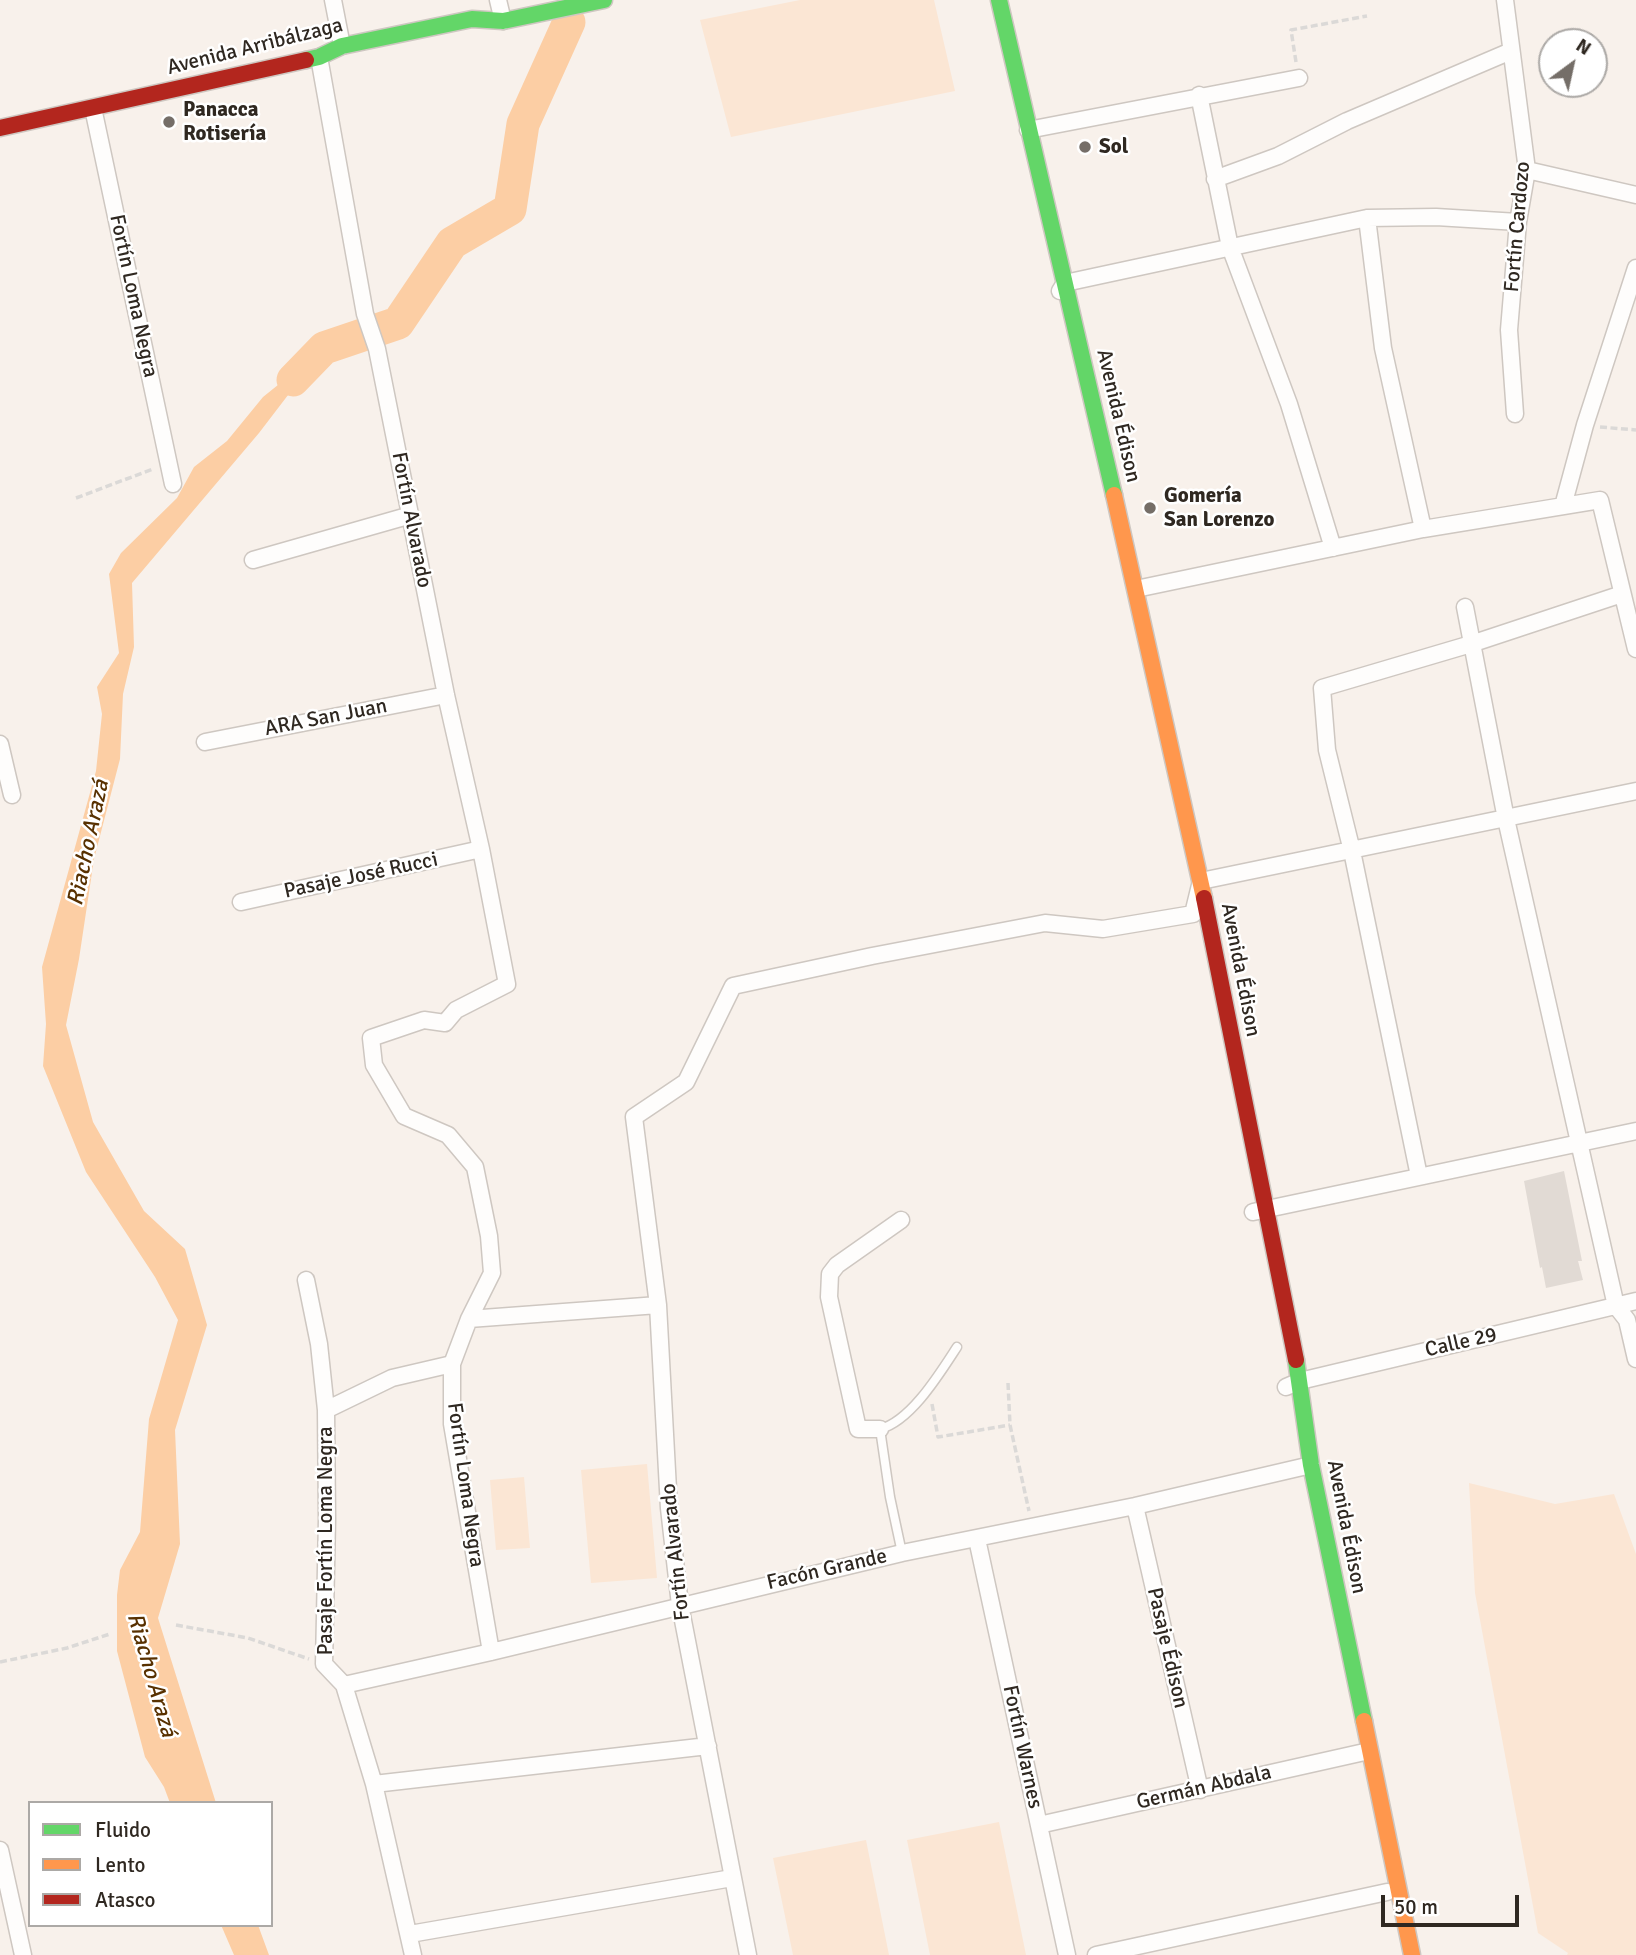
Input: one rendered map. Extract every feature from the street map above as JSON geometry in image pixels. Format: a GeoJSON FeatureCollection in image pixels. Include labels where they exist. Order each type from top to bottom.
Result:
{"type":"FeatureCollection","features":[{"type":"Feature","properties":{"kind":"main road","name":"Avenida Arribálzaga"},"geometry":{"type":"LineString","coordinates":[[0,128],[318,57],[342,46],[472,19],[503,22],[604,0]]}},
{"type":"Feature","properties":{"kind":"main road","name":"Avenida Édison"},"geometry":{"type":"LineString","coordinates":[[990,0],[1136,589],[1201,881],[1293,1384],[1305,1466],[1401,1955]]}},
{"type":"Feature","properties":{"kind":"main road","name":"Avenida Édison"},"geometry":{"type":"LineString","coordinates":[[999,0],[1143,660],[1193,914],[1260,1210]]}},
{"type":"Feature","properties":{"kind":"main road","name":"Avenida Édison"},"geometry":{"type":"LineString","coordinates":[[1363,1752],[1412,1955]]}},
{"type":"Feature","properties":{"kind":"street"},"geometry":{"type":"LineString","coordinates":[[333,0],[342,46]]}},
{"type":"Feature","properties":{"kind":"street"},"geometry":{"type":"LineString","coordinates":[[498,0],[503,22]]}},
{"type":"Feature","properties":{"kind":"street","name":"Fortín Cardozo"},"geometry":{"type":"LineString","coordinates":[[1505,0],[1527,170],[1518,222],[1509,330],[1515,414]]}},
{"type":"Feature","properties":{"kind":"street"},"geometry":{"type":"LineString","coordinates":[[1215,179],[1278,156],[1347,121],[1511,51]]}},
{"type":"Feature","properties":{"kind":"street","name":"Fortín Alvarado"},"geometry":{"type":"LineString","coordinates":[[318,57],[365,314],[377,349],[507,984],[456,1010],[445,1023],[424,1020],[371,1038]]}},
{"type":"Feature","properties":{"kind":"street"},"geometry":{"type":"LineString","coordinates":[[1028,130],[1199,95],[1299,78]]}},
{"type":"Feature","properties":{"kind":"street"},"geometry":{"type":"LineString","coordinates":[[1199,95],[1230,247],[1289,404],[1333,548]]}},
{"type":"Feature","properties":{"kind":"street","name":"Fortín Loma Negra"},"geometry":{"type":"LineString","coordinates":[[93,108],[173,484]]}},
{"type":"Feature","properties":{"kind":"street"},"geometry":{"type":"LineString","coordinates":[[1527,170],[1636,195]]}},
{"type":"Feature","properties":{"kind":"street"},"geometry":{"type":"LineString","coordinates":[[1061,289],[1230,247],[1367,218],[1436,217],[1518,222]]}},
{"type":"Feature","properties":{"kind":"street"},"geometry":{"type":"LineString","coordinates":[[1367,218],[1384,348],[1423,529]]}},
{"type":"Feature","properties":{"kind":"street"},"geometry":{"type":"LineString","coordinates":[[1563,506],[1584,425],[1636,268]]}},
{"type":"Feature","properties":{"kind":"street"},"geometry":{"type":"LineString","coordinates":[[1136,589],[1423,529],[1600,500],[1622,594],[1632,616],[1636,649]]}},
{"type":"Feature","properties":{"kind":"street"},"geometry":{"type":"LineString","coordinates":[[253,560],[411,515]]}},
{"type":"Feature","properties":{"kind":"street"},"geometry":{"type":"LineString","coordinates":[[1419,1175],[1352,851],[1327,750],[1322,688],[1471,644],[1622,594]]}},
{"type":"Feature","properties":{"kind":"street"},"geometry":{"type":"LineString","coordinates":[[1465,607],[1506,819],[1578,1143],[1616,1306],[1627,1320],[1636,1359]]}},
{"type":"Feature","properties":{"kind":"street","name":"ARA San Juan"},"geometry":{"type":"LineString","coordinates":[[205,741],[446,695]]}},
{"type":"Feature","properties":{"kind":"street"},"geometry":{"type":"LineString","coordinates":[[0,744],[12,795]]}},
{"type":"Feature","properties":{"kind":"street"},"geometry":{"type":"LineString","coordinates":[[1193,914],[1201,881],[1636,791]]}},
{"type":"Feature","properties":{"kind":"street","name":"Pasaje José Rucci"},"geometry":{"type":"LineString","coordinates":[[241,902],[481,849]]}},
{"type":"Feature","properties":{"kind":"street","name":"Fortín Alvarado"},"geometry":{"type":"LineString","coordinates":[[748,1955],[680,1605],[670,1508],[658,1305],[634,1117],[686,1082],[733,986],[1045,923],[1103,929],[1193,914]]}},
{"type":"Feature","properties":{"kind":"street","name":"Fortín Loma Negra"},"geometry":{"type":"LineString","coordinates":[[371,1038],[374,1065],[404,1116],[447,1135],[475,1167],[489,1237],[492,1273],[469,1319],[452,1364],[452,1424],[491,1652]]}},
{"type":"Feature","properties":{"kind":"street"},"geometry":{"type":"LineString","coordinates":[[1260,1210],[1636,1131]]}},
{"type":"Feature","properties":{"kind":"street"},"geometry":{"type":"LineString","coordinates":[[880,1429],[858,1429],[829,1297],[830,1274],[837,1265],[901,1220]]}},
{"type":"Feature","properties":{"kind":"street","name":"Pasaje Fortín Loma Negra"},"geometry":{"type":"LineString","coordinates":[[306,1280],[319,1344],[326,1410],[324,1664],[345,1685],[374,1784],[413,1955]]}},
{"type":"Feature","properties":{"kind":"street","name":"Calle 29"},"geometry":{"type":"LineString","coordinates":[[1293,1384],[1636,1301]]}},
{"type":"Feature","properties":{"kind":"street"},"geometry":{"type":"LineString","coordinates":[[469,1319],[658,1305]]}},
{"type":"Feature","properties":{"kind":"street"},"geometry":{"type":"LineString","coordinates":[[326,1410],[392,1378],[452,1364]]}},
{"type":"Feature","properties":{"kind":"street","name":"Facón Grande"},"geometry":{"type":"LineString","coordinates":[[345,1685],[902,1553],[1135,1506],[1305,1466]]}},
{"type":"Feature","properties":{"kind":"street","name":"Pasaje Édison"},"geometry":{"type":"LineString","coordinates":[[1135,1506],[1200,1790]]}},
{"type":"Feature","properties":{"kind":"street","name":"Fortín Warnes"},"geometry":{"type":"LineString","coordinates":[[977,1539],[1067,1955]]}},
{"type":"Feature","properties":{"kind":"street"},"geometry":{"type":"LineString","coordinates":[[374,1784],[708,1746]]}},
{"type":"Feature","properties":{"kind":"street","name":"Germán Abdala"},"geometry":{"type":"LineString","coordinates":[[1039,1825],[1363,1752]]}},
{"type":"Feature","properties":{"kind":"street"},"geometry":{"type":"LineString","coordinates":[[0,1850],[23,1955]]}},
{"type":"Feature","properties":{"kind":"street"},"geometry":{"type":"LineString","coordinates":[[410,1934],[732,1878]]}},
{"type":"Feature","properties":{"kind":"street"},"geometry":{"type":"LineString","coordinates":[[1096,1955],[1387,1892]]}},
{"type":"Feature","properties":{"kind":"lane"},"geometry":{"type":"LineString","coordinates":[[902,1553],[880,1429],[894,1426],[929,1388],[957,1347]]}},
{"type":"Feature","properties":{"kind":"path"},"geometry":{"type":"LineString","coordinates":[[1299,78],[1291,30],[1367,16]]}},
{"type":"Feature","properties":{"kind":"path"},"geometry":{"type":"LineString","coordinates":[[1584,425],[1636,430]]}},
{"type":"Feature","properties":{"kind":"path"},"geometry":{"type":"LineString","coordinates":[[76,498],[168,463]]}},
{"type":"Feature","properties":{"kind":"path"},"geometry":{"type":"LineString","coordinates":[[1008,1383],[1010,1425],[1032,1527]]}},
{"type":"Feature","properties":{"kind":"path"},"geometry":{"type":"LineString","coordinates":[[929,1388],[937,1437],[1010,1425]]}},
{"type":"Feature","properties":{"kind":"path"},"geometry":{"type":"LineString","coordinates":[[176,1625],[248,1638],[324,1664]]}},
{"type":"Feature","properties":{"kind":"path"},"geometry":{"type":"LineString","coordinates":[[0,1662],[67,1648],[110,1634]]}},
{"type":"Feature","properties":{"kind":"shaded area"},"geometry":{"type":"Polygon","coordinates":[[[800,0],[934,0],[955,91],[731,137],[700,20],[800,0]]]}},
{"type":"Feature","properties":{"kind":"shaded area"},"geometry":{"type":"Polygon","coordinates":[[[647,1464],[657,1578],[591,1583],[581,1470],[647,1464]]]}},
{"type":"Feature","properties":{"kind":"shaded area"},"geometry":{"type":"Polygon","coordinates":[[[524,1477],[530,1548],[496,1550],[490,1480],[524,1477]]]}},
{"type":"Feature","properties":{"kind":"shaded area"},"geometry":{"type":"Polygon","coordinates":[[[1469,1483],[1555,1504],[1614,1494],[1636,1554],[1636,1955],[1567,1955],[1568,1953],[1538,1933],[1475,1593],[1469,1483]]]}},
{"type":"Feature","properties":{"kind":"shaded area"},"geometry":{"type":"Polygon","coordinates":[[[999,1822],[1026,1955],[930,1955],[907,1840],[999,1822]]]}},
{"type":"Feature","properties":{"kind":"shaded area"},"geometry":{"type":"Polygon","coordinates":[[[866,1840],[889,1955],[793,1955],[773,1858],[866,1840]]]}},
{"type":"Feature","properties":{"kind":"water"},"geometry":{"type":"Polygon","coordinates":[[[324,348],[259,433],[132,583],[134,647],[123,694],[120,759],[94,859],[66,1025],[93,1122],[144,1211],[185,1249],[207,1325],[175,1430],[180,1544],[158,1618],[215,1801],[169,1801],[164,1787],[145,1757],[117,1651],[117,1595],[120,1570],[140,1532],[149,1419],[178,1320],[155,1277],[86,1172],[43,1066],[46,1024],[42,967],[96,771],[102,714],[97,687],[119,653],[109,574],[121,553],[177,498],[194,467],[227,441],[263,397],[324,348]]]}},
{"type":"Feature","properties":{"kind":"water"},"geometry":{"type":"Polygon","coordinates":[[[222,1927],[259,1927],[269,1955],[234,1955],[222,1927]]]}},
{"type":"Feature","properties":{"kind":"building"},"geometry":{"type":"Polygon","coordinates":[[[1564,1171],[1582,1261],[1578,1261],[1583,1280],[1546,1288],[1524,1181],[1564,1171]]]}},
{"type":"Feature","properties":{"kind":"waterway","name":"Riacho Arazá"},"geometry":{"type":"LineString","coordinates":[[293,380],[324,348],[398,323],[452,243],[510,209],[523,124],[569,22]]}},
{"type":"Feature","properties":{"kind":"traffic: fast"},"geometry":{"type":"LineString","coordinates":[[306,60],[342,46],[472,19],[503,21],[604,0]]}},
{"type":"Feature","properties":{"kind":"traffic: fast"},"geometry":{"type":"LineString","coordinates":[[999,0],[1114,495]]}},
{"type":"Feature","properties":{"kind":"traffic: fast"},"geometry":{"type":"LineString","coordinates":[[1296,1360],[1311,1465],[1364,1721]]}},
{"type":"Feature","properties":{"kind":"traffic: slow"},"geometry":{"type":"LineString","coordinates":[[1114,495],[1204,898]]}},
{"type":"Feature","properties":{"kind":"traffic: slow"},"geometry":{"type":"LineString","coordinates":[[1364,1721],[1412,1955]]}},
{"type":"Feature","properties":{"kind":"traffic: jam"},"geometry":{"type":"LineString","coordinates":[[0,128],[306,60]]}},
{"type":"Feature","properties":{"kind":"traffic: jam"},"geometry":{"type":"LineString","coordinates":[[1204,898],[1296,1360]]}},
{"type":"Feature","properties":{"kind":"place","name":"Panacca Rotisería"},"geometry":{"type":"Point","coordinates":[169,122]}},
{"type":"Feature","properties":{"kind":"place","name":"Sol"},"geometry":{"type":"Point","coordinates":[1085,147]}},
{"type":"Feature","properties":{"kind":"place","name":"Gomería San Lorenzo"},"geometry":{"type":"Point","coordinates":[1150,508]}}]}
